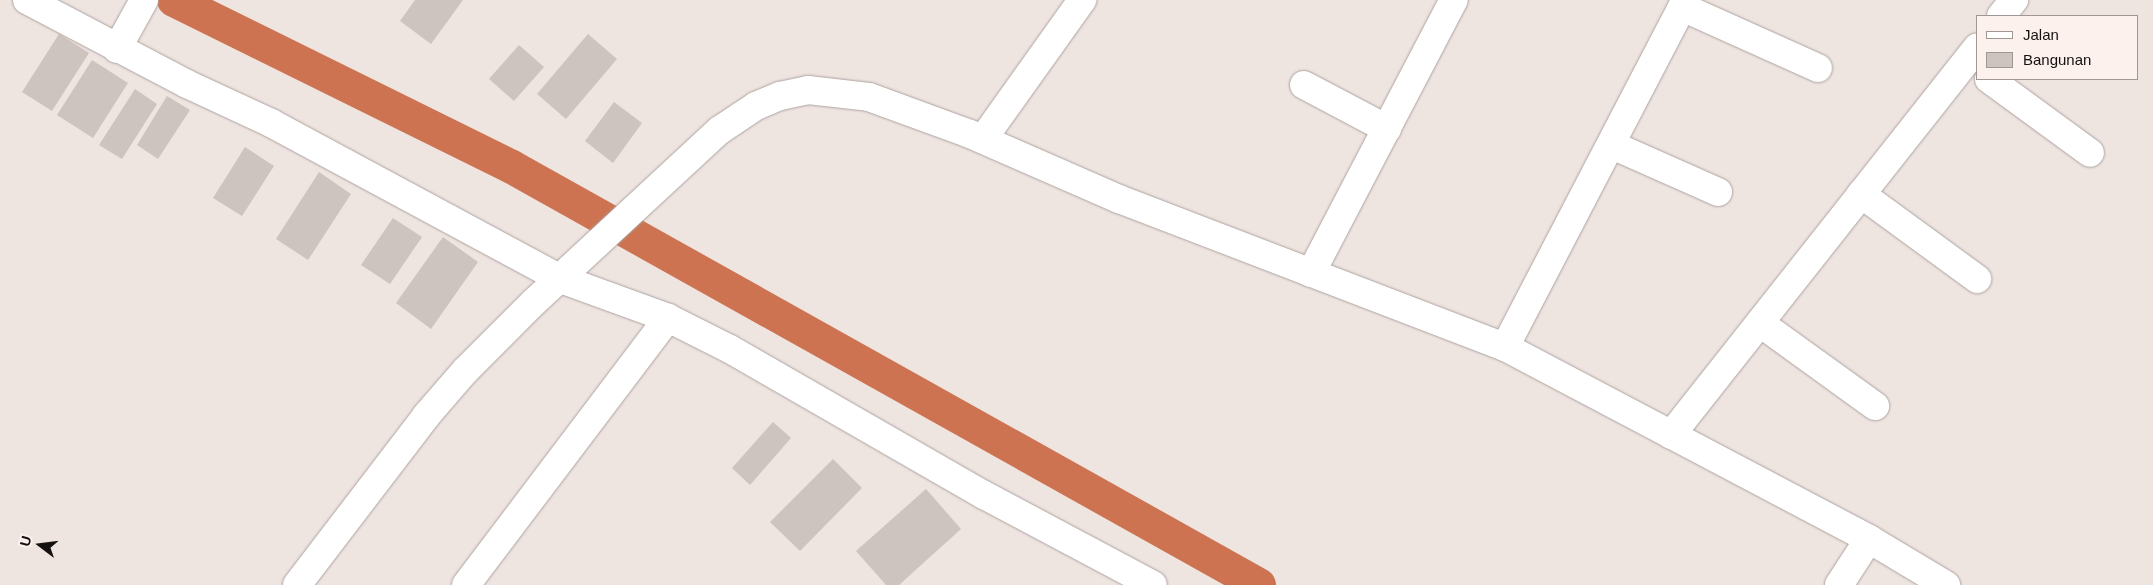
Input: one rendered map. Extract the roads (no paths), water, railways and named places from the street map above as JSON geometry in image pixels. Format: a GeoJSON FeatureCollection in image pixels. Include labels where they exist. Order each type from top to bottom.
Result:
{"type":"FeatureCollection","features":[{"type":"Feature","properties":{"kind":"street"},"geometry":{"type":"LineString","coordinates":[[27,0],[116,49],[271,123],[561,279],[668,318],[730,349],[984,495],[1153,585]]}},
{"type":"Feature","properties":{"kind":"street"},"geometry":{"type":"LineString","coordinates":[[983,139],[1082,0]]}},
{"type":"Feature","properties":{"kind":"street"},"geometry":{"type":"LineString","coordinates":[[1311,273],[1454,0]]}},
{"type":"Feature","properties":{"kind":"street"},"geometry":{"type":"LineString","coordinates":[[2002,15],[2014,0]]}},
{"type":"Feature","properties":{"kind":"street"},"geometry":{"type":"LineString","coordinates":[[116,49],[142,4]]}},
{"type":"Feature","properties":{"kind":"street"},"geometry":{"type":"LineString","coordinates":[[1505,347],[1684,4],[1818,68]]}},
{"type":"Feature","properties":{"kind":"street"},"geometry":{"type":"LineString","coordinates":[[1672,435],[1861,194],[1973,60]]}},
{"type":"Feature","properties":{"kind":"street"},"geometry":{"type":"LineString","coordinates":[[1989,80],[2090,153]]}},
{"type":"Feature","properties":{"kind":"street"},"geometry":{"type":"LineString","coordinates":[[1304,85],[1387,129]]}},
{"type":"Feature","properties":{"kind":"street"},"geometry":{"type":"LineString","coordinates":[[297,585],[426,416],[465,371],[720,130],[742,114],[780,96],[808,90],[834,90],[869,96],[983,139],[1119,199],[1505,347],[1869,539],[1946,585]]}},
{"type":"Feature","properties":{"kind":"street"},"geometry":{"type":"LineString","coordinates":[[1612,145],[1718,192]]}},
{"type":"Feature","properties":{"kind":"street"},"geometry":{"type":"LineString","coordinates":[[1861,194],[1977,279]]}},
{"type":"Feature","properties":{"kind":"street"},"geometry":{"type":"LineString","coordinates":[[466,585],[668,318]]}},
{"type":"Feature","properties":{"kind":"street"},"geometry":{"type":"LineString","coordinates":[[1760,323],[1875,406]]}},
{"type":"Feature","properties":{"kind":"street"},"geometry":{"type":"LineString","coordinates":[[1839,585],[1869,539]]}},
{"type":"Feature","properties":{"kind":"waterway"},"geometry":{"type":"LineString","coordinates":[[174,0],[512,167],[1259,585]]}}]}
